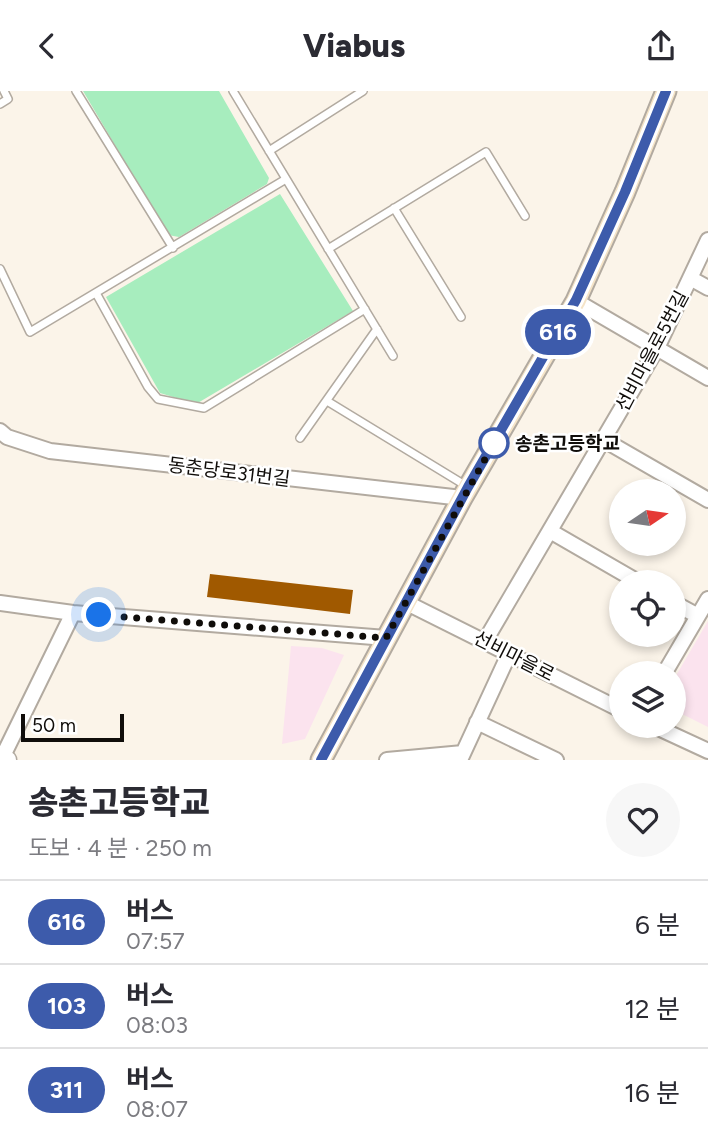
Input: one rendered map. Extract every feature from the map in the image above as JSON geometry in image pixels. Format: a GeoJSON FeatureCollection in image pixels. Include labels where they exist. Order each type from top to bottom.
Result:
{"type":"FeatureCollection","features":[{"type":"Feature","properties":{"kind":"main road"},"geometry":{"type":"LineString","coordinates":[[321,760],[465,493],[576,300],[625,192],[666,91]]}},
{"type":"Feature","properties":{"kind":"street","name":"선비마을로5번길"},"geometry":{"type":"LineString","coordinates":[[485,641],[657,348],[708,240]]}},
{"type":"Feature","properties":{"kind":"street"},"geometry":{"type":"LineString","coordinates":[[690,278],[708,288]]}},
{"type":"Feature","properties":{"kind":"street"},"geometry":{"type":"LineString","coordinates":[[576,300],[708,377]]}},
{"type":"Feature","properties":{"kind":"street","name":"동춘당로31번길"},"geometry":{"type":"LineString","coordinates":[[0,432],[7,437],[50,451],[465,493]]}},
{"type":"Feature","properties":{"kind":"street"},"geometry":{"type":"LineString","coordinates":[[604,440],[708,500]]}},
{"type":"Feature","properties":{"kind":"street"},"geometry":{"type":"LineString","coordinates":[[550,531],[617,570]]}},
{"type":"Feature","properties":{"kind":"street"},"geometry":{"type":"LineString","coordinates":[[672,661],[708,599]]}},
{"type":"Feature","properties":{"kind":"street"},"geometry":{"type":"LineString","coordinates":[[0,603],[73,613],[386,638]]}},
{"type":"Feature","properties":{"kind":"street","name":"선비마을로"},"geometry":{"type":"LineString","coordinates":[[407,603],[609,704]]}},
{"type":"Feature","properties":{"kind":"street"},"geometry":{"type":"LineString","coordinates":[[686,610],[698,617]]}},
{"type":"Feature","properties":{"kind":"street"},"geometry":{"type":"LineString","coordinates":[[7,760],[1,759],[73,613]]}},
{"type":"Feature","properties":{"kind":"street"},"geometry":{"type":"LineString","coordinates":[[387,760],[461,757],[509,654]]}},
{"type":"Feature","properties":{"kind":"street"},"geometry":{"type":"LineString","coordinates":[[477,722],[556,760]]}},
{"type":"Feature","properties":{"kind":"street"},"geometry":{"type":"LineString","coordinates":[[680,738],[708,751]]}},
{"type":"Feature","properties":{"kind":"lane"},"geometry":{"type":"LineString","coordinates":[[0,104],[8,99],[4,91]]}},
{"type":"Feature","properties":{"kind":"lane"},"geometry":{"type":"LineString","coordinates":[[76,91],[173,248]]}},
{"type":"Feature","properties":{"kind":"lane"},"geometry":{"type":"LineString","coordinates":[[233,91],[393,356]]}},
{"type":"Feature","properties":{"kind":"lane"},"geometry":{"type":"LineString","coordinates":[[269,151],[363,91]]}},
{"type":"Feature","properties":{"kind":"lane"},"geometry":{"type":"LineString","coordinates":[[328,249],[486,152],[525,216]]}},
{"type":"Feature","properties":{"kind":"lane"},"geometry":{"type":"LineString","coordinates":[[0,269],[30,332],[286,179]]}},
{"type":"Feature","properties":{"kind":"lane"},"geometry":{"type":"LineString","coordinates":[[394,208],[461,317]]}},
{"type":"Feature","properties":{"kind":"lane"},"geometry":{"type":"LineString","coordinates":[[96,293],[148,387],[158,399],[204,408],[365,309]]}},
{"type":"Feature","properties":{"kind":"lane"},"geometry":{"type":"LineString","coordinates":[[300,438],[377,329]]}},
{"type":"Feature","properties":{"kind":"lane"},"geometry":{"type":"LineString","coordinates":[[327,401],[465,493]]}},
{"type":"Feature","properties":{"kind":"shaded area"},"geometry":{"type":"Polygon","coordinates":[[[708,621],[708,727],[686,716],[685,661],[708,621]]]}},
{"type":"Feature","properties":{"kind":"shaded area"},"geometry":{"type":"Polygon","coordinates":[[[291,646],[322,648],[344,655],[305,739],[282,744],[291,646]]]}},
{"type":"Feature","properties":{"kind":"green space"},"geometry":{"type":"Polygon","coordinates":[[[83,91],[219,91],[269,178],[267,184],[179,237],[168,235],[83,91]]]}},
{"type":"Feature","properties":{"kind":"green space"},"geometry":{"type":"Polygon","coordinates":[[[280,194],[353,311],[196,404],[160,393],[106,297],[280,194]]]}},
{"type":"Feature","properties":{"kind":"building"},"geometry":{"type":"Polygon","coordinates":[[[210,574],[353,590],[350,614],[207,597],[210,574]]]}},
{"type":"Feature","properties":{"kind":"bus line","name":"616"},"geometry":{"type":"LineString","coordinates":[[321,760],[468,487],[576,300],[625,192],[666,91]]}},
{"type":"Feature","properties":{"kind":"place","name":"송촌고등학교"},"geometry":{"type":"Point","coordinates":[494,443]}},
{"type":"Feature","properties":{"kind":"route"},"geometry":{"type":"LineString","coordinates":[[99,615],[386,638],[495,441],[494,443]]}}]}
